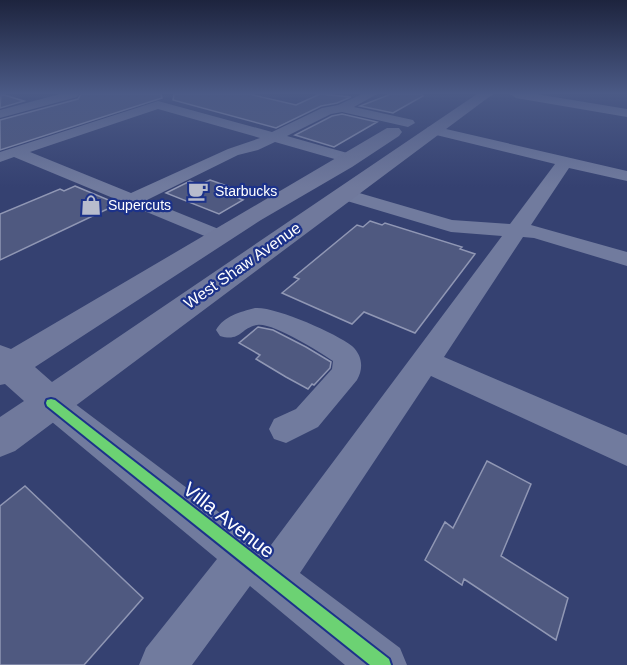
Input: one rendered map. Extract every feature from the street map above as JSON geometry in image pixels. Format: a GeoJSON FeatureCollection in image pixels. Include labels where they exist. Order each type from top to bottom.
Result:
{"type":"FeatureCollection","features":[{"type":"Feature","properties":{"kind":"main road","name":"West Shaw Avenue"},"geometry":{"type":"LineString","coordinates":[[0,439],[343,194],[420,125]]}},
{"type":"Feature","properties":{"kind":"main road"},"geometry":{"type":"LineString","coordinates":[[415,130],[422,125]]}},
{"type":"Feature","properties":{"kind":"main road","name":"West Shaw Avenue"},"geometry":{"type":"LineString","coordinates":[[3,365],[352,159],[425,125]]}},
{"type":"Feature","properties":{"kind":"main road","name":"Villa Avenue"},"geometry":{"type":"LineString","coordinates":[[3,365],[51,403]]}},
{"type":"Feature","properties":{"kind":"street"},"geometry":{"type":"LineString","coordinates":[[8,154],[97,125]]}},
{"type":"Feature","properties":{"kind":"street"},"geometry":{"type":"LineString","coordinates":[[230,125],[352,159]]}},
{"type":"Feature","properties":{"kind":"street"},"geometry":{"type":"LineString","coordinates":[[132,200],[233,152],[253,147],[298,125]]}},
{"type":"Feature","properties":{"kind":"street"},"geometry":{"type":"LineString","coordinates":[[399,125],[523,157],[565,162],[627,176]]}},
{"type":"Feature","properties":{"kind":"street"},"geometry":{"type":"LineString","coordinates":[[8,154],[132,200],[219,236]]}},
{"type":"Feature","properties":{"kind":"street"},"geometry":{"type":"LineString","coordinates":[[164,665],[260,567],[425,361],[565,162]]}},
{"type":"Feature","properties":{"kind":"street"},"geometry":{"type":"LineString","coordinates":[[343,194],[451,226],[536,232],[627,259]]}},
{"type":"Feature","properties":{"kind":"street"},"geometry":{"type":"LineString","coordinates":[[229,330],[241,320],[252,317],[270,318],[342,352],[347,361],[347,372],[307,418],[286,429]]}},
{"type":"Feature","properties":{"kind":"street"},"geometry":{"type":"LineString","coordinates":[[425,361],[627,452]]}},
{"type":"Feature","properties":{"kind":"street","name":"Villa Avenue"},"geometry":{"type":"LineString","coordinates":[[51,403],[383,665]]}},
{"type":"Feature","properties":{"kind":"building"},"geometry":{"type":"Polygon","coordinates":[[[0,125],[78,125],[0,150],[0,125]]]}},
{"type":"Feature","properties":{"kind":"building"},"geometry":{"type":"Polygon","coordinates":[[[265,125],[282,125],[276,128],[265,125]]]}},
{"type":"Feature","properties":{"kind":"building"},"geometry":{"type":"Polygon","coordinates":[[[314,125],[372,125],[334,147],[295,135],[314,125]]]}},
{"type":"Feature","properties":{"kind":"building"},"geometry":{"type":"Polygon","coordinates":[[[210,180],[247,193],[238,198],[243,200],[219,214],[166,193],[190,181],[200,185],[210,180]]]}},
{"type":"Feature","properties":{"kind":"building"},"geometry":{"type":"Polygon","coordinates":[[[75,186],[118,204],[0,260],[0,214],[60,189],[64,191],[75,186]]]}},
{"type":"Feature","properties":{"kind":"building"},"geometry":{"type":"Polygon","coordinates":[[[370,221],[382,225],[385,223],[462,247],[460,249],[475,254],[415,333],[364,312],[352,324],[282,293],[299,279],[294,277],[357,225],[363,227],[370,221]]]}},
{"type":"Feature","properties":{"kind":"building"},"geometry":{"type":"Polygon","coordinates":[[[258,327],[273,330],[306,347],[331,362],[330,368],[308,389],[286,377],[256,359],[260,355],[239,343],[258,327]]]}},
{"type":"Feature","properties":{"kind":"building"},"geometry":{"type":"Polygon","coordinates":[[[487,461],[531,484],[501,556],[568,598],[556,640],[464,579],[462,585],[425,560],[445,522],[453,528],[487,461]]]}},
{"type":"Feature","properties":{"kind":"building"},"geometry":{"type":"Polygon","coordinates":[[[25,486],[143,598],[84,665],[0,665],[0,506],[25,486]]]}},
{"type":"Feature","properties":{"kind":"cycle path"},"geometry":{"type":"LineString","coordinates":[[51,403],[383,665]]}},
{"type":"Feature","properties":{"kind":"place","name":"Starbucks"},"geometry":{"type":"Point","coordinates":[198,191]}},
{"type":"Feature","properties":{"kind":"place","name":"Supercuts"},"geometry":{"type":"Point","coordinates":[91,205]}}]}
